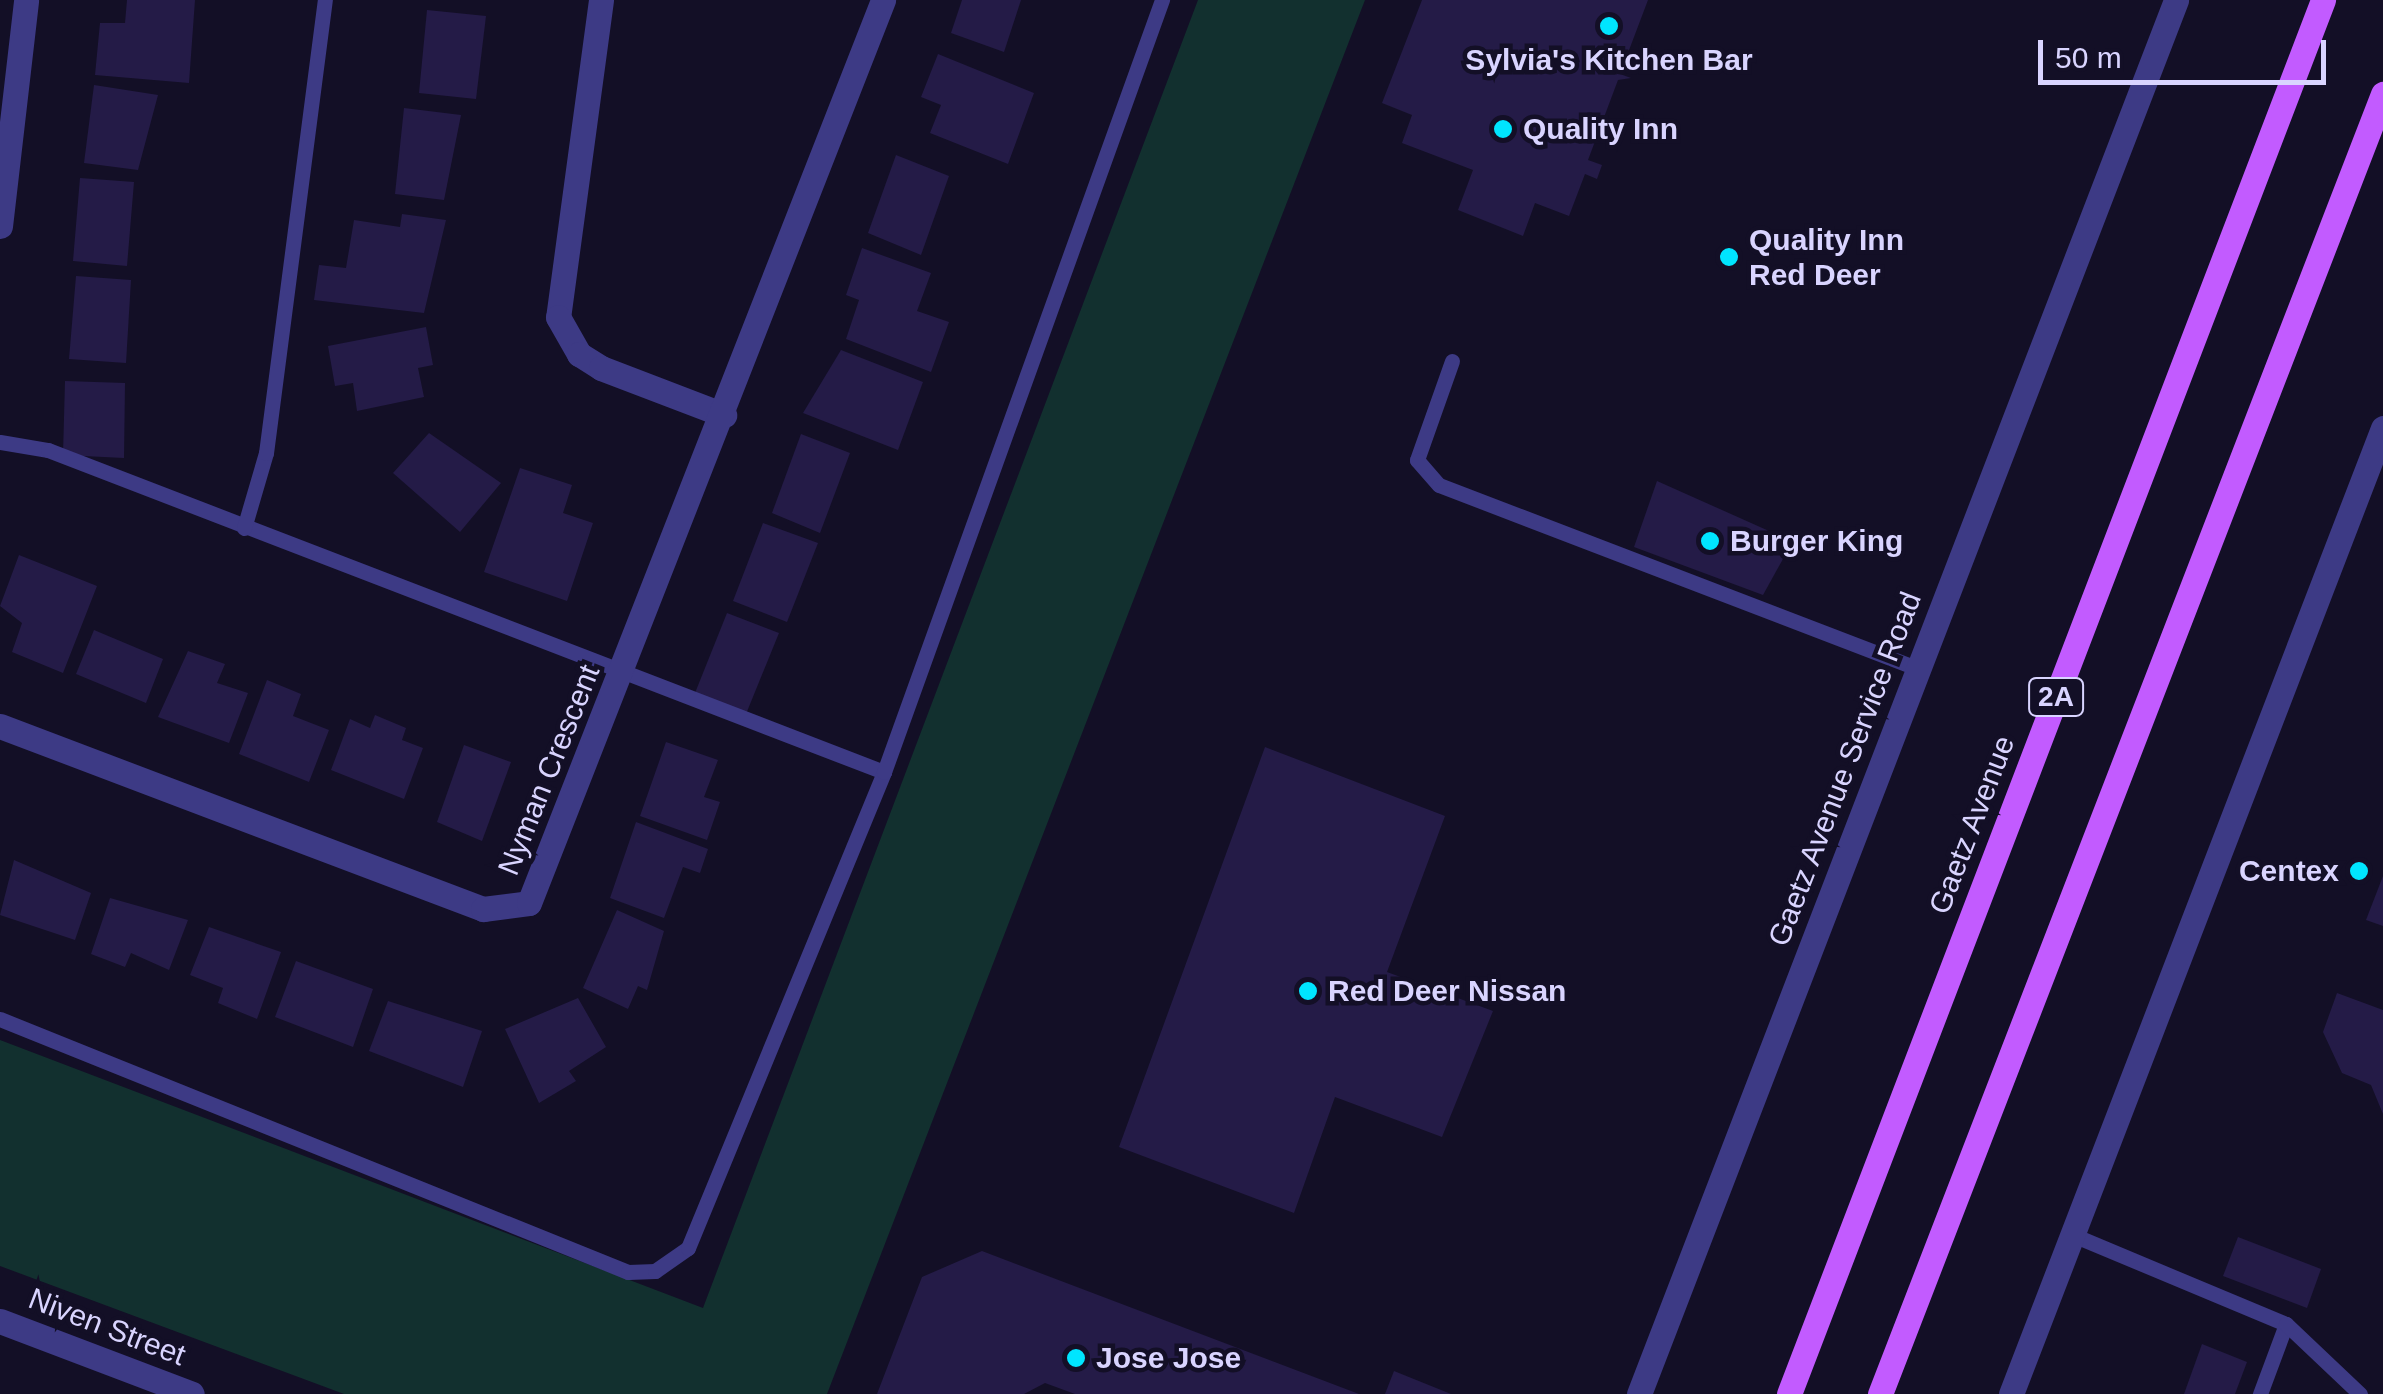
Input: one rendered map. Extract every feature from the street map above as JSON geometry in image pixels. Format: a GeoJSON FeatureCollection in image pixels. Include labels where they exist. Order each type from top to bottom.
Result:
{"type":"FeatureCollection","features":[{"type":"Feature","properties":{"kind":"main road","name":"Gaetz Avenue"},"geometry":{"type":"LineString","coordinates":[[1790,1394],[2324,0]]}},
{"type":"Feature","properties":{"kind":"main road"},"geometry":{"type":"LineString","coordinates":[[1880,1394],[2383,94]]}},
{"type":"Feature","properties":{"kind":"street"},"geometry":{"type":"LineString","coordinates":[[0,226],[26,0]]}},
{"type":"Feature","properties":{"kind":"street"},"geometry":{"type":"LineString","coordinates":[[601,0],[558,317],[566,339],[601,368],[724,414]]}},
{"type":"Feature","properties":{"kind":"street","name":"Nyman Crescent"},"geometry":{"type":"LineString","coordinates":[[0,726],[482,910],[517,910],[541,889],[883,0]]}},
{"type":"Feature","properties":{"kind":"street","name":"Gaetz Avenue Service Road"},"geometry":{"type":"LineString","coordinates":[[1639,1394],[2176,0]]}},
{"type":"Feature","properties":{"kind":"street"},"geometry":{"type":"LineString","coordinates":[[2010,1394],[2383,428]]}},
{"type":"Feature","properties":{"kind":"street","name":"Niven Street"},"geometry":{"type":"LineString","coordinates":[[0,1321],[192,1394]]}},
{"type":"Feature","properties":{"kind":"lane"},"geometry":{"type":"LineString","coordinates":[[244,528],[266,453],[326,0]]}},
{"type":"Feature","properties":{"kind":"lane"},"geometry":{"type":"LineString","coordinates":[[0,1019],[628,1272],[654,1270],[688,1248],[884,772],[1162,0]]}},
{"type":"Feature","properties":{"kind":"lane"},"geometry":{"type":"LineString","coordinates":[[1452,361],[1417,460],[1439,485],[1919,669]]}},
{"type":"Feature","properties":{"kind":"lane"},"geometry":{"type":"LineString","coordinates":[[0,442],[48,450],[884,772]]}},
{"type":"Feature","properties":{"kind":"lane"},"geometry":{"type":"LineString","coordinates":[[2074,1235],[2286,1324],[2360,1394]]}},
{"type":"Feature","properties":{"kind":"lane"},"geometry":{"type":"LineString","coordinates":[[2260,1394],[2286,1324]]}},
{"type":"Feature","properties":{"kind":"green space"},"geometry":{"type":"Polygon","coordinates":[[[1198,0],[1365,0],[827,1394],[344,1394],[0,1266],[0,1040],[703,1308],[1198,0]]]}},
{"type":"Feature","properties":{"kind":"building"},"geometry":{"type":"Polygon","coordinates":[[[127,0],[195,0],[189,83],[95,75],[100,23],[125,23],[127,0]]]}},
{"type":"Feature","properties":{"kind":"building"},"geometry":{"type":"Polygon","coordinates":[[[962,0],[1021,0],[1004,52],[951,33],[962,0]]]}},
{"type":"Feature","properties":{"kind":"building","name":"Quality Inn"},"geometry":{"type":"Polygon","coordinates":[[[1422,0],[1648,0],[1620,74],[1631,78],[1618,80],[1588,160],[1602,165],[1597,179],[1585,174],[1569,216],[1535,203],[1523,236],[1458,210],[1473,170],[1402,143],[1412,115],[1382,103],[1422,0]]]}},
{"type":"Feature","properties":{"kind":"building"},"geometry":{"type":"Polygon","coordinates":[[[427,10],[486,16],[476,99],[419,93],[427,10]]]}},
{"type":"Feature","properties":{"kind":"building"},"geometry":{"type":"Polygon","coordinates":[[[938,54],[1034,93],[1008,164],[930,133],[941,105],[921,97],[938,54]]]}},
{"type":"Feature","properties":{"kind":"building"},"geometry":{"type":"Polygon","coordinates":[[[94,85],[158,95],[138,170],[84,163],[94,85]]]}},
{"type":"Feature","properties":{"kind":"building"},"geometry":{"type":"Polygon","coordinates":[[[404,108],[461,115],[444,200],[395,194],[404,108]]]}},
{"type":"Feature","properties":{"kind":"building"},"geometry":{"type":"Polygon","coordinates":[[[896,155],[949,176],[921,255],[868,233],[896,155]]]}},
{"type":"Feature","properties":{"kind":"building"},"geometry":{"type":"Polygon","coordinates":[[[80,178],[134,182],[127,266],[73,261],[80,178]]]}},
{"type":"Feature","properties":{"kind":"building"},"geometry":{"type":"Polygon","coordinates":[[[402,214],[446,220],[424,313],[314,300],[319,265],[346,268],[354,220],[400,227],[402,214]]]}},
{"type":"Feature","properties":{"kind":"building"},"geometry":{"type":"Polygon","coordinates":[[[862,248],[931,273],[917,311],[949,322],[931,372],[846,339],[859,300],[846,295],[862,248]]]}},
{"type":"Feature","properties":{"kind":"building"},"geometry":{"type":"Polygon","coordinates":[[[76,276],[131,280],[126,363],[69,359],[76,276]]]}},
{"type":"Feature","properties":{"kind":"building"},"geometry":{"type":"Polygon","coordinates":[[[426,327],[433,365],[418,368],[424,397],[357,411],[353,383],[335,386],[328,346],[426,327]]]}},
{"type":"Feature","properties":{"kind":"building"},"geometry":{"type":"Polygon","coordinates":[[[841,350],[923,382],[898,450],[803,413],[841,350]]]}},
{"type":"Feature","properties":{"kind":"building"},"geometry":{"type":"Polygon","coordinates":[[[65,381],[125,383],[124,458],[63,455],[65,381]]]}},
{"type":"Feature","properties":{"kind":"building"},"geometry":{"type":"Polygon","coordinates":[[[429,433],[501,483],[460,532],[393,473],[429,433]]]}},
{"type":"Feature","properties":{"kind":"building"},"geometry":{"type":"Polygon","coordinates":[[[801,434],[850,453],[820,533],[772,513],[801,434]]]}},
{"type":"Feature","properties":{"kind":"building"},"geometry":{"type":"Polygon","coordinates":[[[520,468],[572,485],[563,513],[593,523],[567,601],[484,572],[520,468]]]}},
{"type":"Feature","properties":{"kind":"building","name":"Burger King"},"geometry":{"type":"Polygon","coordinates":[[[1657,481],[1778,535],[1789,548],[1763,595],[1634,547],[1657,481]]]}},
{"type":"Feature","properties":{"kind":"building"},"geometry":{"type":"Polygon","coordinates":[[[763,523],[818,543],[787,622],[733,601],[763,523]]]}},
{"type":"Feature","properties":{"kind":"building"},"geometry":{"type":"Polygon","coordinates":[[[19,555],[97,586],[63,673],[12,652],[22,623],[0,606],[19,555]]]}},
{"type":"Feature","properties":{"kind":"building"},"geometry":{"type":"Polygon","coordinates":[[[727,613],[779,633],[746,714],[695,693],[727,613]]]}},
{"type":"Feature","properties":{"kind":"building"},"geometry":{"type":"Polygon","coordinates":[[[94,630],[163,659],[146,703],[76,674],[94,630]]]}},
{"type":"Feature","properties":{"kind":"building"},"geometry":{"type":"Polygon","coordinates":[[[188,651],[225,664],[217,683],[248,693],[229,743],[158,717],[188,651]]]}},
{"type":"Feature","properties":{"kind":"building"},"geometry":{"type":"Polygon","coordinates":[[[267,680],[301,694],[293,716],[329,730],[309,782],[239,754],[267,680]]]}},
{"type":"Feature","properties":{"kind":"building"},"geometry":{"type":"Polygon","coordinates":[[[375,715],[406,728],[402,740],[423,748],[404,799],[331,770],[350,719],[370,728],[375,715]]]}},
{"type":"Feature","properties":{"kind":"building"},"geometry":{"type":"Polygon","coordinates":[[[666,742],[718,760],[704,797],[720,802],[707,840],[640,816],[666,742]]]}},
{"type":"Feature","properties":{"kind":"building"},"geometry":{"type":"Polygon","coordinates":[[[464,745],[511,762],[482,841],[437,822],[464,745]]]}},
{"type":"Feature","properties":{"kind":"building","name":"Red Deer Nissan"},"geometry":{"type":"Polygon","coordinates":[[[1265,747],[1445,816],[1387,972],[1493,1011],[1442,1137],[1335,1097],[1294,1213],[1119,1147],[1265,747]]]}},
{"type":"Feature","properties":{"kind":"building"},"geometry":{"type":"Polygon","coordinates":[[[636,822],[708,849],[700,873],[683,867],[664,918],[610,898],[636,822]]]}},
{"type":"Feature","properties":{"kind":"building"},"geometry":{"type":"Polygon","coordinates":[[[14,860],[91,893],[75,940],[0,915],[14,860]]]}},
{"type":"Feature","properties":{"kind":"building"},"geometry":{"type":"Polygon","coordinates":[[[2383,876],[2383,926],[2366,920],[2383,876]]]}},
{"type":"Feature","properties":{"kind":"building"},"geometry":{"type":"Polygon","coordinates":[[[110,898],[188,920],[169,970],[131,953],[125,967],[91,954],[110,898]]]}},
{"type":"Feature","properties":{"kind":"building"},"geometry":{"type":"Polygon","coordinates":[[[617,910],[664,931],[647,990],[638,986],[628,1009],[583,988],[617,910]]]}},
{"type":"Feature","properties":{"kind":"building"},"geometry":{"type":"Polygon","coordinates":[[[209,927],[281,952],[257,1019],[218,1003],[223,988],[190,975],[209,927]]]}},
{"type":"Feature","properties":{"kind":"building"},"geometry":{"type":"Polygon","coordinates":[[[296,961],[373,989],[353,1047],[275,1017],[296,961]]]}},
{"type":"Feature","properties":{"kind":"building"},"geometry":{"type":"Polygon","coordinates":[[[2337,993],[2383,1010],[2383,1114],[2371,1085],[2342,1073],[2323,1032],[2337,993]]]}},
{"type":"Feature","properties":{"kind":"building"},"geometry":{"type":"Polygon","coordinates":[[[578,998],[606,1047],[569,1071],[576,1081],[539,1103],[505,1029],[578,998]]]}},
{"type":"Feature","properties":{"kind":"building"},"geometry":{"type":"Polygon","coordinates":[[[388,1001],[482,1031],[463,1087],[369,1051],[388,1001]]]}},
{"type":"Feature","properties":{"kind":"building"},"geometry":{"type":"Polygon","coordinates":[[[2238,1237],[2321,1269],[2307,1308],[2223,1276],[2238,1237]]]}},
{"type":"Feature","properties":{"kind":"building"},"geometry":{"type":"Polygon","coordinates":[[[982,1251],[1359,1394],[1075,1394],[1045,1383],[1024,1394],[877,1394],[922,1277],[982,1251]]]}},
{"type":"Feature","properties":{"kind":"building"},"geometry":{"type":"Polygon","coordinates":[[[2202,1344],[2247,1362],[2235,1394],[2184,1394],[2202,1344]]]}},
{"type":"Feature","properties":{"kind":"building"},"geometry":{"type":"Polygon","coordinates":[[[1394,1371],[1451,1394],[1385,1394],[1394,1371]]]}},
{"type":"Feature","properties":{"kind":"place","name":"Sylvia's Kitchen Bar"},"geometry":{"type":"Point","coordinates":[1609,26]}},
{"type":"Feature","properties":{"kind":"place","name":"Quality Inn"},"geometry":{"type":"Point","coordinates":[1503,129]}},
{"type":"Feature","properties":{"kind":"place","name":"Quality Inn Red Deer"},"geometry":{"type":"Point","coordinates":[1729,257]}},
{"type":"Feature","properties":{"kind":"place","name":"Burger King"},"geometry":{"type":"Point","coordinates":[1710,541]}},
{"type":"Feature","properties":{"kind":"place","name":"Centex"},"geometry":{"type":"Point","coordinates":[2359,871]}},
{"type":"Feature","properties":{"kind":"place","name":"Red Deer Nissan"},"geometry":{"type":"Point","coordinates":[1308,991]}},
{"type":"Feature","properties":{"kind":"place","name":"Jose Jose"},"geometry":{"type":"Point","coordinates":[1076,1358]}}]}
